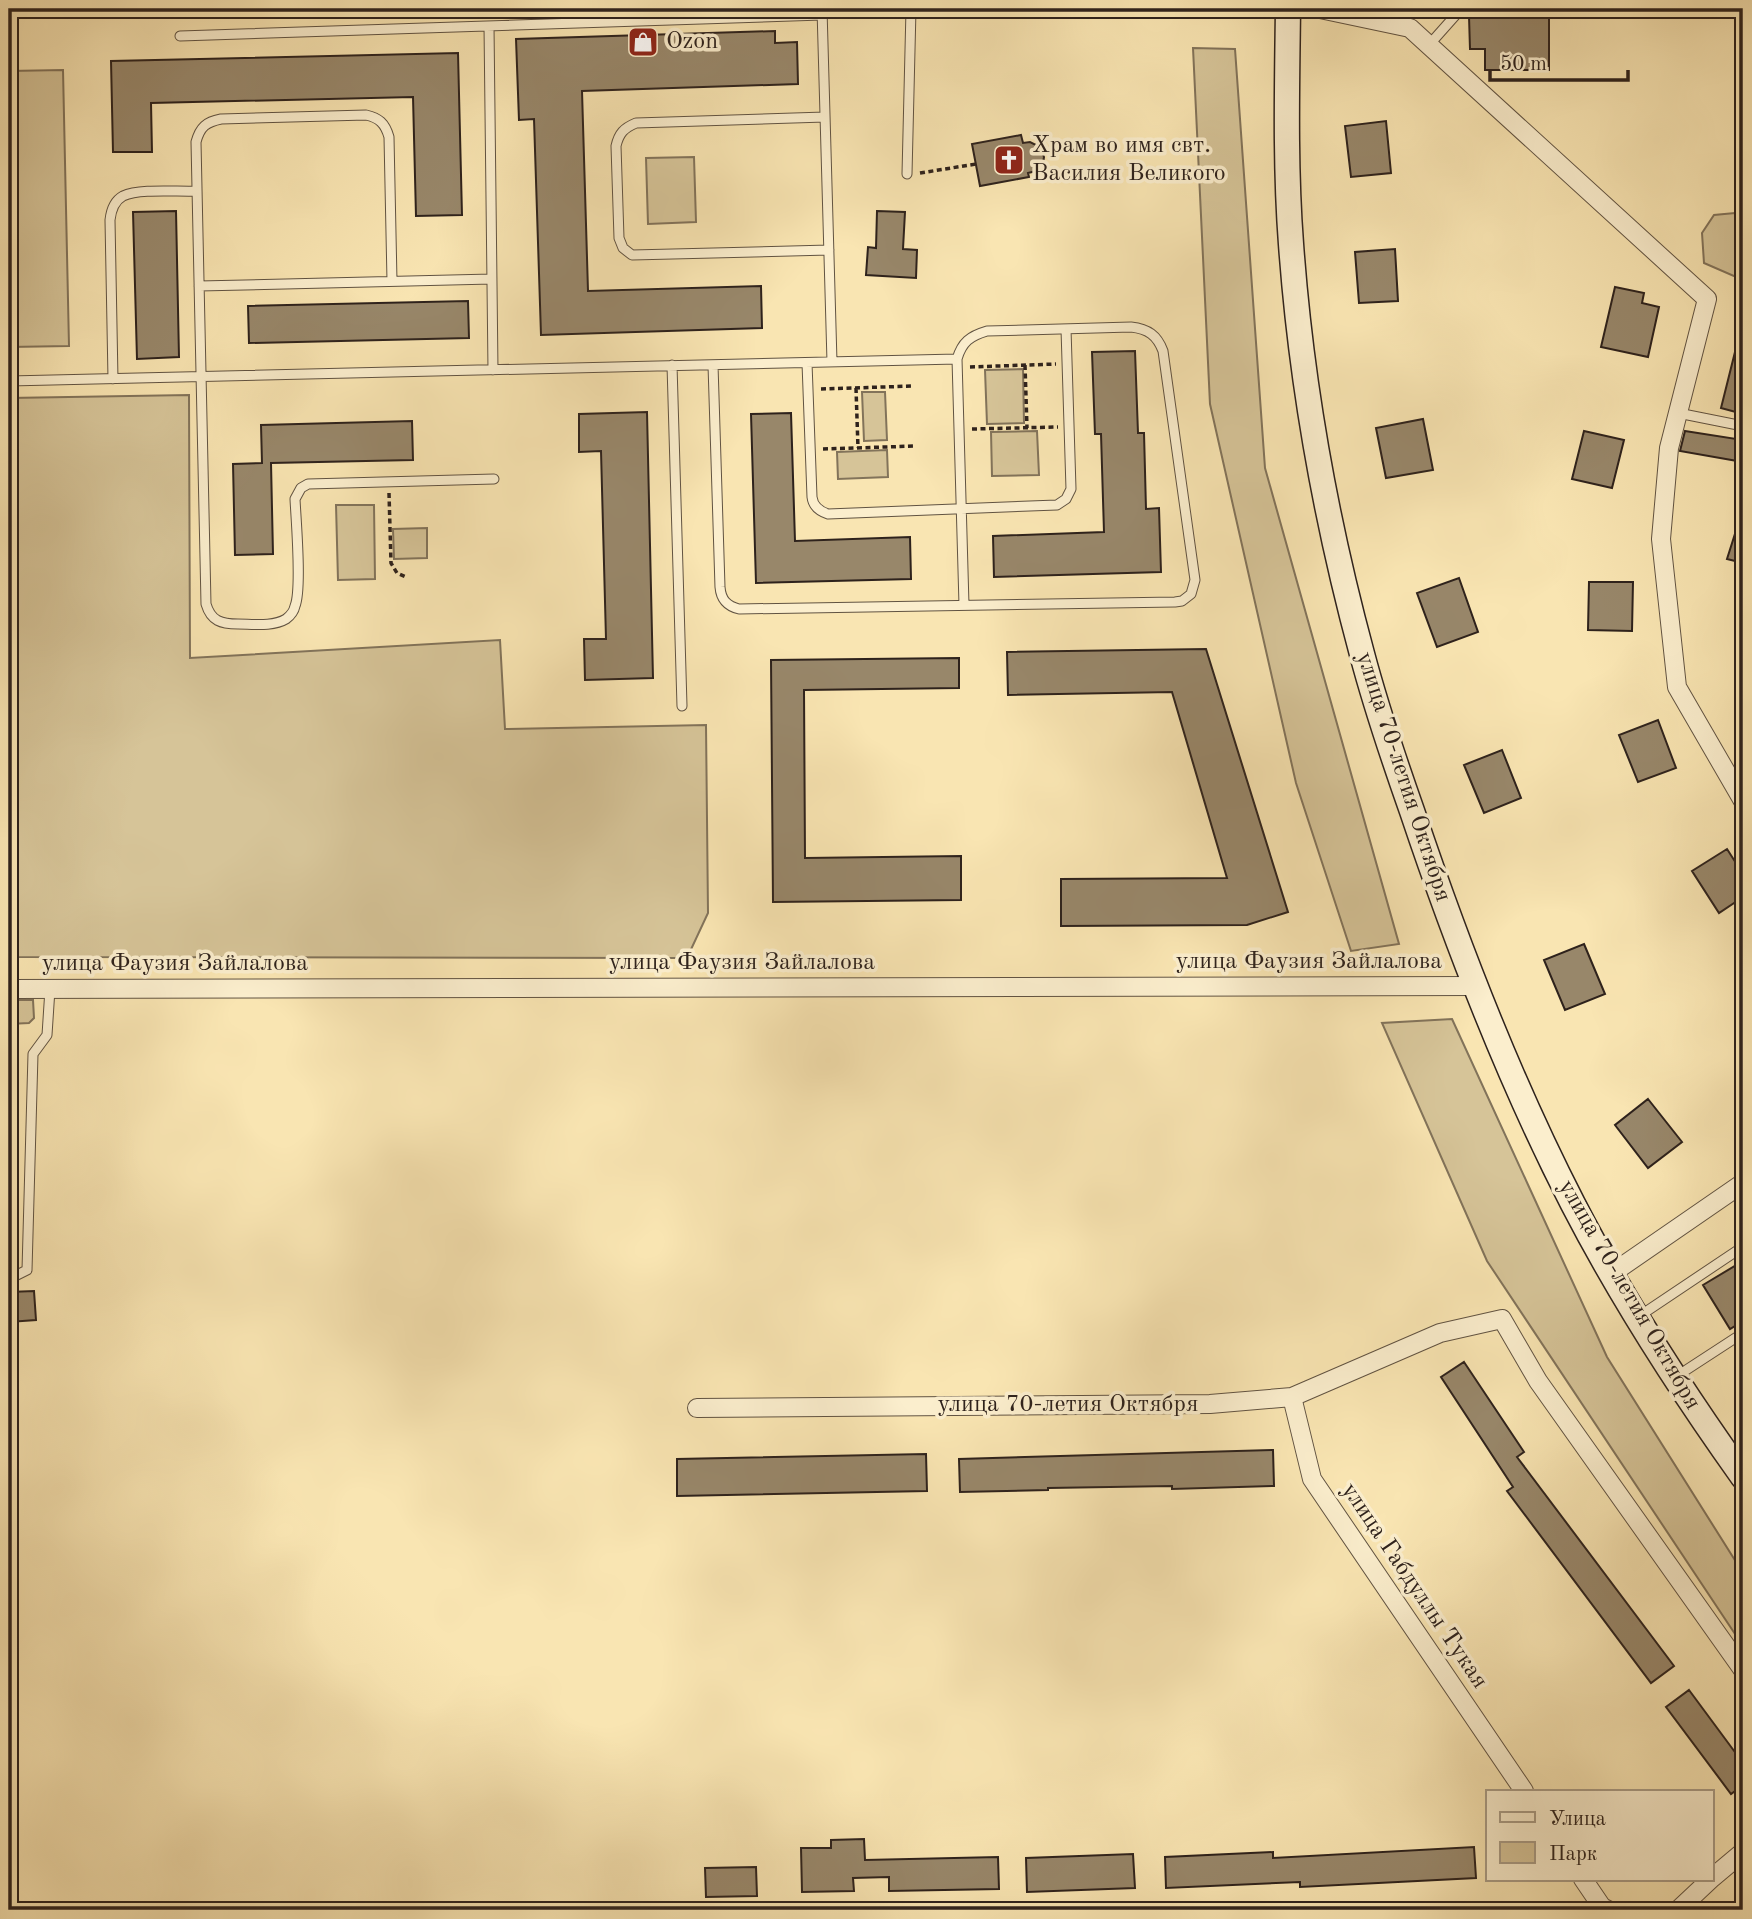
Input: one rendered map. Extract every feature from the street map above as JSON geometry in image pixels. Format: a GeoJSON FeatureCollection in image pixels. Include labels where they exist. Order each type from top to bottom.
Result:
{"type":"FeatureCollection","features":[{"type":"Feature","properties":{"kind":"main road","name":"улица 70-летия Октября"},"geometry":{"type":"LineString","coordinates":[[1288,9],[1286,145],[1290,244],[1300,337],[1338,554],[1362,656],[1432,872],[1532,1121],[1573,1205],[1611,1274],[1675,1377],[1737,1463]]}},
{"type":"Feature","properties":{"kind":"street"},"geometry":{"type":"LineString","coordinates":[[1320,9],[1410,28],[1707,299],[1669,448],[1661,539],[1677,687],[1743,802]]}},
{"type":"Feature","properties":{"kind":"street","name":"улица Фаузия Зайлалова"},"geometry":{"type":"LineString","coordinates":[[9,989],[1476,986]]}},
{"type":"Feature","properties":{"kind":"street"},"geometry":{"type":"LineString","coordinates":[[1611,1274],[1743,1182]]}},
{"type":"Feature","properties":{"kind":"street","name":"улица 70-летия Октября"},"geometry":{"type":"LineString","coordinates":[[697,1408],[1210,1404],[1292,1397],[1440,1333],[1502,1319],[1538,1381],[1743,1670]]}},
{"type":"Feature","properties":{"kind":"street","name":"улица Габдуллы Тукая"},"geometry":{"type":"LineString","coordinates":[[1292,1397],[1312,1479],[1523,1790]]}},
{"type":"Feature","properties":{"kind":"street"},"geometry":{"type":"LineString","coordinates":[[1714,1876],[1743,1852]]}},
{"type":"Feature","properties":{"kind":"street"},"geometry":{"type":"LineString","coordinates":[[1584,1881],[1602,1907],[1608,1910]]}},
{"type":"Feature","properties":{"kind":"street"},"geometry":{"type":"LineString","coordinates":[[1678,1910],[1709,1881]]}},
{"type":"Feature","properties":{"kind":"lane"},"geometry":{"type":"LineString","coordinates":[[907,174],[911,9]]}},
{"type":"Feature","properties":{"kind":"lane"},"geometry":{"type":"LineString","coordinates":[[1429,45],[1461,9]]}},
{"type":"Feature","properties":{"kind":"lane"},"geometry":{"type":"LineString","coordinates":[[180,36],[822,12],[832,362]]}},
{"type":"Feature","properties":{"kind":"lane"},"geometry":{"type":"LineString","coordinates":[[489,26],[493,370]]}},
{"type":"Feature","properties":{"kind":"lane"},"geometry":{"type":"LineString","coordinates":[[392,281],[389,137],[383,122],[366,115],[212,121],[199,131],[196,142],[208,613],[217,622],[227,624],[273,623],[284,620],[291,613],[297,597],[295,499],[301,488],[316,483],[494,479]]}},
{"type":"Feature","properties":{"kind":"lane"},"geometry":{"type":"LineString","coordinates":[[825,117],[636,123],[624,129],[616,146],[619,238],[623,248],[632,255],[829,250]]}},
{"type":"Feature","properties":{"kind":"lane"},"geometry":{"type":"LineString","coordinates":[[113,379],[111,210],[123,196],[197,191]]}},
{"type":"Feature","properties":{"kind":"lane"},"geometry":{"type":"LineString","coordinates":[[199,286],[492,279]]}},
{"type":"Feature","properties":{"kind":"lane"},"geometry":{"type":"LineString","coordinates":[[713,365],[720,594],[727,604],[739,609],[964,605],[1175,601],[1187,598],[1195,588],[1163,351],[1159,341],[1144,329],[1131,327],[987,331],[966,341],[957,363],[964,605]]}},
{"type":"Feature","properties":{"kind":"lane"},"geometry":{"type":"LineString","coordinates":[[807,363],[813,501],[821,512],[828,514],[1051,506],[1062,502],[1071,489],[1066,329]]}},
{"type":"Feature","properties":{"kind":"lane"},"geometry":{"type":"LineString","coordinates":[[9,381],[672,365],[957,363]]}},
{"type":"Feature","properties":{"kind":"lane"},"geometry":{"type":"LineString","coordinates":[[672,365],[682,706]]}},
{"type":"Feature","properties":{"kind":"lane"},"geometry":{"type":"LineString","coordinates":[[1678,413],[1743,426]]}},
{"type":"Feature","properties":{"kind":"lane"},"geometry":{"type":"LineString","coordinates":[[9,1279],[27,1270],[33,1054],[47,1035],[50,989]]}},
{"type":"Feature","properties":{"kind":"lane"},"geometry":{"type":"LineString","coordinates":[[1637,1317],[1741,1248],[1743,1251]]}},
{"type":"Feature","properties":{"kind":"lane"},"geometry":{"type":"LineString","coordinates":[[1675,1377],[1743,1334]]}},
{"type":"Feature","properties":{"kind":"path"},"geometry":{"type":"LineString","coordinates":[[907,174],[976,164]]}},
{"type":"Feature","properties":{"kind":"path"},"geometry":{"type":"LineString","coordinates":[[957,363],[1067,364]]}},
{"type":"Feature","properties":{"kind":"path"},"geometry":{"type":"LineString","coordinates":[[1025,365],[1027,428]]}},
{"type":"Feature","properties":{"kind":"path"},"geometry":{"type":"LineString","coordinates":[[808,389],[914,386]]}},
{"type":"Feature","properties":{"kind":"path"},"geometry":{"type":"LineString","coordinates":[[856,388],[858,447]]}},
{"type":"Feature","properties":{"kind":"path"},"geometry":{"type":"LineString","coordinates":[[959,429],[1069,426]]}},
{"type":"Feature","properties":{"kind":"path"},"geometry":{"type":"LineString","coordinates":[[810,449],[916,446]]}},
{"type":"Feature","properties":{"kind":"path"},"geometry":{"type":"LineString","coordinates":[[389,481],[391,563],[397,573],[406,578]]}},
{"type":"Feature","properties":{"kind":"green space"},"geometry":{"type":"Polygon","coordinates":[[[1193,48],[1235,49],[1265,468],[1399,944],[1351,951],[1296,783],[1210,404],[1193,48]]]}},
{"type":"Feature","properties":{"kind":"green space"},"geometry":{"type":"Polygon","coordinates":[[[63,70],[69,346],[9,347],[9,71],[63,70]]]}},
{"type":"Feature","properties":{"kind":"green space"},"geometry":{"type":"Polygon","coordinates":[[[694,157],[696,222],[648,224],[646,158],[694,157]]]}},
{"type":"Feature","properties":{"kind":"green space"},"geometry":{"type":"Polygon","coordinates":[[[1735,213],[1743,218],[1743,280],[1704,263],[1702,233],[1714,215],[1735,213]]]}},
{"type":"Feature","properties":{"kind":"green space"},"geometry":{"type":"Polygon","coordinates":[[[1023,369],[1024,423],[987,424],[985,370],[1023,369]]]}},
{"type":"Feature","properties":{"kind":"green space"},"geometry":{"type":"Polygon","coordinates":[[[862,392],[885,392],[887,440],[864,441],[862,392]]]}},
{"type":"Feature","properties":{"kind":"green space"},"geometry":{"type":"Polygon","coordinates":[[[189,395],[190,658],[500,640],[505,729],[706,725],[708,913],[687,958],[9,957],[9,398],[189,395]]]}},
{"type":"Feature","properties":{"kind":"green space"},"geometry":{"type":"Polygon","coordinates":[[[1037,431],[1039,475],[992,476],[991,432],[1037,431]]]}},
{"type":"Feature","properties":{"kind":"green space"},"geometry":{"type":"Polygon","coordinates":[[[887,450],[888,477],[838,479],[837,452],[887,450]]]}},
{"type":"Feature","properties":{"kind":"green space"},"geometry":{"type":"Polygon","coordinates":[[[336,505],[374,505],[375,579],[338,580],[336,505]]]}},
{"type":"Feature","properties":{"kind":"green space"},"geometry":{"type":"Polygon","coordinates":[[[427,528],[427,558],[394,559],[393,529],[427,528]]]}},
{"type":"Feature","properties":{"kind":"green space"},"geometry":{"type":"Polygon","coordinates":[[[9,1000],[33,1000],[34,1018],[29,1023],[9,1024],[9,1000]]]}},
{"type":"Feature","properties":{"kind":"green space"},"geometry":{"type":"Polygon","coordinates":[[[1452,1019],[1607,1357],[1743,1573],[1743,1646],[1487,1261],[1382,1023],[1452,1019]]]}},
{"type":"Feature","properties":{"kind":"building"},"geometry":{"type":"Polygon","coordinates":[[[1549,15],[1549,70],[1485,70],[1485,49],[1470,49],[1469,16],[1549,15]]]}},
{"type":"Feature","properties":{"kind":"building"},"geometry":{"type":"Polygon","coordinates":[[[775,31],[775,43],[797,42],[798,84],[582,91],[588,291],[761,286],[762,328],[541,335],[534,119],[519,120],[516,39],[775,31]]]}},
{"type":"Feature","properties":{"kind":"building"},"geometry":{"type":"Polygon","coordinates":[[[458,53],[462,215],[416,216],[413,97],[151,103],[152,152],[113,152],[111,61],[458,53]]]}},
{"type":"Feature","properties":{"kind":"building"},"geometry":{"type":"Polygon","coordinates":[[[1386,121],[1391,173],[1351,177],[1345,126],[1386,121]]]}},
{"type":"Feature","properties":{"kind":"building","name":"Храм во имя свт. Василия Великого"},"geometry":{"type":"Polygon","coordinates":[[[1021,135],[1023,143],[1030,142],[1040,147],[1043,163],[1036,171],[1028,173],[1029,177],[980,186],[972,144],[1021,135]]]}},
{"type":"Feature","properties":{"kind":"building"},"geometry":{"type":"Polygon","coordinates":[[[176,211],[179,357],[137,359],[133,212],[176,211]]]}},
{"type":"Feature","properties":{"kind":"building"},"geometry":{"type":"Polygon","coordinates":[[[877,211],[905,212],[903,249],[917,250],[916,278],[866,275],[868,247],[876,248],[877,211]]]}},
{"type":"Feature","properties":{"kind":"building"},"geometry":{"type":"Polygon","coordinates":[[[1395,249],[1398,301],[1359,303],[1355,252],[1395,249]]]}},
{"type":"Feature","properties":{"kind":"building"},"geometry":{"type":"Polygon","coordinates":[[[1615,287],[1644,293],[1642,303],[1659,307],[1648,357],[1601,347],[1615,287]]]}},
{"type":"Feature","properties":{"kind":"building"},"geometry":{"type":"Polygon","coordinates":[[[468,301],[469,338],[249,343],[248,306],[468,301]]]}},
{"type":"Feature","properties":{"kind":"building"},"geometry":{"type":"Polygon","coordinates":[[[1738,340],[1743,341],[1743,414],[1721,408],[1738,340]]]}},
{"type":"Feature","properties":{"kind":"building"},"geometry":{"type":"Polygon","coordinates":[[[1135,351],[1138,433],[1144,433],[1146,509],[1159,508],[1161,572],[994,577],[993,536],[1104,532],[1101,434],[1095,434],[1092,352],[1135,351]]]}},
{"type":"Feature","properties":{"kind":"building"},"geometry":{"type":"Polygon","coordinates":[[[647,412],[653,678],[585,680],[584,639],[606,639],[601,451],[579,452],[579,414],[647,412]]]}},
{"type":"Feature","properties":{"kind":"building"},"geometry":{"type":"Polygon","coordinates":[[[791,413],[795,541],[910,537],[911,579],[756,583],[751,414],[791,413]]]}},
{"type":"Feature","properties":{"kind":"building"},"geometry":{"type":"Polygon","coordinates":[[[1423,419],[1433,470],[1386,478],[1376,428],[1423,419]]]}},
{"type":"Feature","properties":{"kind":"building"},"geometry":{"type":"Polygon","coordinates":[[[412,421],[413,460],[271,463],[273,554],[235,555],[233,464],[262,463],[261,425],[412,421]]]}},
{"type":"Feature","properties":{"kind":"building"},"geometry":{"type":"Polygon","coordinates":[[[1584,431],[1624,440],[1612,488],[1572,479],[1584,431]]]}},
{"type":"Feature","properties":{"kind":"building"},"geometry":{"type":"Polygon","coordinates":[[[1685,431],[1743,440],[1743,462],[1680,451],[1685,431]]]}},
{"type":"Feature","properties":{"kind":"building"},"geometry":{"type":"Polygon","coordinates":[[[1740,518],[1743,519],[1743,563],[1727,559],[1740,518]]]}},
{"type":"Feature","properties":{"kind":"building"},"geometry":{"type":"Polygon","coordinates":[[[1459,578],[1478,632],[1437,647],[1417,593],[1459,578]]]}},
{"type":"Feature","properties":{"kind":"building"},"geometry":{"type":"Polygon","coordinates":[[[1589,582],[1633,582],[1632,631],[1588,630],[1589,582]]]}},
{"type":"Feature","properties":{"kind":"building"},"geometry":{"type":"Polygon","coordinates":[[[1206,649],[1288,912],[1247,925],[1061,926],[1061,879],[1227,878],[1172,692],[1008,695],[1007,652],[1206,649]]]}},
{"type":"Feature","properties":{"kind":"building"},"geometry":{"type":"Polygon","coordinates":[[[959,658],[959,688],[804,690],[805,858],[961,856],[961,900],[773,902],[771,660],[959,658]]]}},
{"type":"Feature","properties":{"kind":"building"},"geometry":{"type":"Polygon","coordinates":[[[1658,720],[1676,768],[1638,782],[1619,735],[1658,720]]]}},
{"type":"Feature","properties":{"kind":"building"},"geometry":{"type":"Polygon","coordinates":[[[1502,750],[1521,798],[1484,813],[1464,765],[1502,750]]]}},
{"type":"Feature","properties":{"kind":"building"},"geometry":{"type":"Polygon","coordinates":[[[1727,849],[1743,874],[1743,897],[1719,913],[1692,871],[1727,849]]]}},
{"type":"Feature","properties":{"kind":"building"},"geometry":{"type":"Polygon","coordinates":[[[1584,944],[1605,994],[1565,1010],[1544,960],[1584,944]]]}},
{"type":"Feature","properties":{"kind":"building"},"geometry":{"type":"Polygon","coordinates":[[[1648,1099],[1682,1142],[1648,1168],[1615,1125],[1648,1099]]]}},
{"type":"Feature","properties":{"kind":"building"},"geometry":{"type":"Polygon","coordinates":[[[1743,1261],[1743,1321],[1730,1329],[1703,1285],[1743,1261]]]}},
{"type":"Feature","properties":{"kind":"building"},"geometry":{"type":"Polygon","coordinates":[[[34,1291],[36,1320],[9,1322],[9,1292],[34,1291]]]}},
{"type":"Feature","properties":{"kind":"building"},"geometry":{"type":"Polygon","coordinates":[[[1464,1362],[1524,1452],[1517,1457],[1674,1666],[1651,1683],[1507,1491],[1513,1487],[1441,1377],[1464,1362]]]}},
{"type":"Feature","properties":{"kind":"building"},"geometry":{"type":"Polygon","coordinates":[[[1273,1450],[1274,1486],[1048,1488],[960,1492],[959,1459],[1273,1450]]]}},
{"type":"Feature","properties":{"kind":"building"},"geometry":{"type":"Polygon","coordinates":[[[926,1454],[927,1491],[677,1496],[677,1459],[926,1454]]]}},
{"type":"Feature","properties":{"kind":"building"},"geometry":{"type":"Polygon","coordinates":[[[1689,1690],[1743,1763],[1743,1785],[1731,1794],[1666,1707],[1689,1690]]]}},
{"type":"Feature","properties":{"kind":"building"},"geometry":{"type":"Polygon","coordinates":[[[864,1839],[865,1860],[998,1857],[999,1889],[889,1891],[889,1877],[853,1878],[854,1891],[802,1892],[801,1848],[831,1848],[831,1840],[864,1839]]]}},
{"type":"Feature","properties":{"kind":"building"},"geometry":{"type":"Polygon","coordinates":[[[1474,1847],[1476,1878],[1300,1887],[1300,1882],[1166,1888],[1165,1857],[1273,1852],[1273,1858],[1474,1847]]]}},
{"type":"Feature","properties":{"kind":"building"},"geometry":{"type":"Polygon","coordinates":[[[1133,1854],[1135,1888],[1027,1892],[1026,1858],[1133,1854]]]}},
{"type":"Feature","properties":{"kind":"building"},"geometry":{"type":"Polygon","coordinates":[[[756,1867],[757,1896],[706,1897],[705,1868],[756,1867]]]}},
{"type":"Feature","properties":{"kind":"place","name":"Ozon"},"geometry":{"type":"Point","coordinates":[643,42]}},
{"type":"Feature","properties":{"kind":"place","name":"Храм во имя свт. Василия Великого"},"geometry":{"type":"Point","coordinates":[1009,160]}}]}
